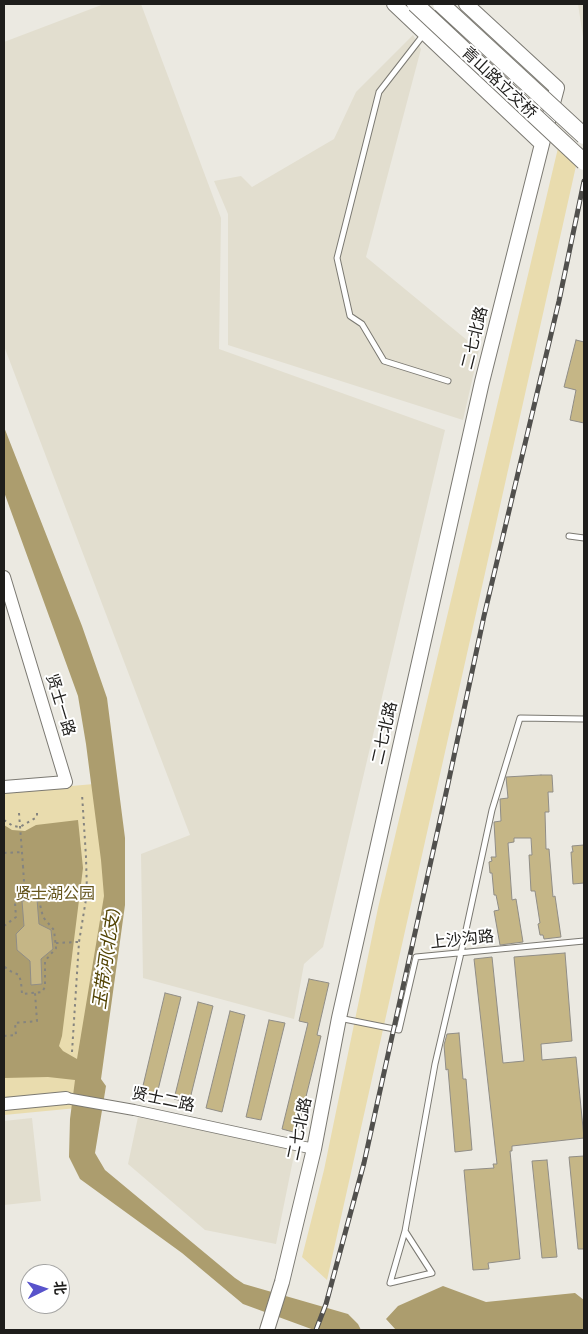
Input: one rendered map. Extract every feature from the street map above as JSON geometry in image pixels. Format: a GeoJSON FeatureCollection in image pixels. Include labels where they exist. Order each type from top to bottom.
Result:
{"type":"FeatureCollection","features":[{"type":"Feature","properties":{"kind":"main road"},"geometry":{"type":"LineString","coordinates":[[394,4],[542,144]]}},
{"type":"Feature","properties":{"kind":"main road","name":"青山路立交桥"},"geometry":{"type":"LineString","coordinates":[[415,4],[584,162]]}},
{"type":"Feature","properties":{"kind":"main road","name":"青山路立交桥"},"geometry":{"type":"LineString","coordinates":[[441,4],[584,136]]}},
{"type":"Feature","properties":{"kind":"main road","name":"二七北路"},"geometry":{"type":"LineString","coordinates":[[267,1330],[282,1282],[314,1149],[340,1018],[482,382],[557,88],[466,4]]}},
{"type":"Feature","properties":{"kind":"street","name":"贤士一路"},"geometry":{"type":"LineString","coordinates":[[4,577],[66,782],[4,787]]}},
{"type":"Feature","properties":{"kind":"street","name":"贤士二路"},"geometry":{"type":"LineString","coordinates":[[4,1104],[66,1098],[134,1110],[314,1149]]}},
{"type":"Feature","properties":{"kind":"lane"},"geometry":{"type":"LineString","coordinates":[[424,34],[379,92],[337,258],[350,316],[362,324],[384,361],[448,381]]}},
{"type":"Feature","properties":{"kind":"lane"},"geometry":{"type":"LineString","coordinates":[[569,536],[584,538]]}},
{"type":"Feature","properties":{"kind":"lane"},"geometry":{"type":"LineString","coordinates":[[405,1231],[432,1273],[390,1283],[405,1231],[434,1064],[461,953],[492,810],[520,718],[584,719]]}},
{"type":"Feature","properties":{"kind":"lane","name":"上沙沟路"},"geometry":{"type":"LineString","coordinates":[[340,1018],[399,1030],[416,958],[584,941]]}},
{"type":"Feature","properties":{"kind":"path"},"geometry":{"type":"LineString","coordinates":[[72,1052],[79,942],[87,893],[82,794]]}},
{"type":"Feature","properties":{"kind":"path"},"geometry":{"type":"LineString","coordinates":[[4,820],[13,826],[20,827],[37,817],[37,810]]}},
{"type":"Feature","properties":{"kind":"path"},"geometry":{"type":"LineString","coordinates":[[19,813],[25,897]]}},
{"type":"Feature","properties":{"kind":"path"},"geometry":{"type":"LineString","coordinates":[[4,853],[22,852]]}},
{"type":"Feature","properties":{"kind":"path"},"geometry":{"type":"LineString","coordinates":[[4,926],[16,916],[16,903],[20,897],[38,896],[43,917],[54,930],[56,943],[56,948],[45,960],[45,987],[42,992],[22,994],[19,975],[4,966]]}},
{"type":"Feature","properties":{"kind":"path"},"geometry":{"type":"LineString","coordinates":[[56,943],[79,942]]}},
{"type":"Feature","properties":{"kind":"path"},"geometry":{"type":"LineString","coordinates":[[4,1036],[16,1035],[15,1023],[37,1021],[35,993]]}},
{"type":"Feature","properties":{"kind":"shaded area"},"geometry":{"type":"Polygon","coordinates":[[[104,4],[141,4],[221,218],[219,349],[445,430],[323,947],[304,964],[294,1019],[143,978],[141,854],[190,835],[4,346],[4,42],[104,4]]]}},
{"type":"Feature","properties":{"kind":"shaded area"},"geometry":{"type":"Polygon","coordinates":[[[578,4],[584,4],[584,37],[583,37],[578,4]]]}},
{"type":"Feature","properties":{"kind":"shaded area"},"geometry":{"type":"Polygon","coordinates":[[[413,35],[421,49],[366,257],[479,350],[463,420],[228,345],[228,214],[214,181],[241,176],[252,187],[334,139],[356,92],[413,35]]]}},
{"type":"Feature","properties":{"kind":"shaded area"},"geometry":{"type":"Polygon","coordinates":[[[138,1117],[295,1150],[276,1244],[205,1230],[128,1164],[138,1117]]]}},
{"type":"Feature","properties":{"kind":"shaded area"},"geometry":{"type":"Polygon","coordinates":[[[32,1118],[41,1201],[4,1205],[4,1121],[32,1118]]]}},
{"type":"Feature","properties":{"kind":"green space"},"geometry":{"type":"Polygon","coordinates":[[[558,148],[576,166],[327,1280],[302,1257],[324,1170],[378,908],[558,148]]]}},
{"type":"Feature","properties":{"kind":"green space","name":"贤士湖公园"},"geometry":{"type":"Polygon","coordinates":[[[94,784],[107,896],[77,1108],[4,1115],[4,792],[94,784]]]}},
{"type":"Feature","properties":{"kind":"water","name":"玉带河(北支)"},"geometry":{"type":"Polygon","coordinates":[[[4,427],[82,626],[107,698],[125,838],[125,905],[101,1079],[106,1086],[95,1153],[105,1170],[244,1284],[348,1314],[361,1330],[314,1330],[243,1304],[182,1253],[80,1179],[69,1157],[70,1119],[75,1080],[48,1077],[4,1078],[4,825],[12,830],[25,831],[36,825],[78,820],[83,868],[62,1036],[59,1046],[63,1051],[77,1059],[104,896],[86,744],[78,696],[4,492],[4,427]]]}},
{"type":"Feature","properties":{"kind":"water"},"geometry":{"type":"Polygon","coordinates":[[[443,1286],[486,1302],[575,1293],[584,1300],[584,1330],[396,1330],[386,1319],[398,1306],[443,1286]]]}},
{"type":"Feature","properties":{"kind":"building"},"geometry":{"type":"Polygon","coordinates":[[[576,340],[584,342],[584,423],[570,420],[576,390],[564,387],[576,340]]]}},
{"type":"Feature","properties":{"kind":"building"},"geometry":{"type":"Polygon","coordinates":[[[552,775],[553,792],[548,792],[549,812],[545,812],[546,849],[549,849],[553,897],[555,896],[561,937],[544,939],[543,935],[540,935],[535,891],[531,891],[529,855],[532,855],[531,838],[514,838],[514,842],[508,843],[512,900],[516,899],[523,942],[500,945],[494,911],[499,910],[496,895],[494,895],[489,862],[492,861],[491,857],[496,857],[494,822],[501,821],[500,799],[508,798],[506,777],[552,775]]]}},
{"type":"Feature","properties":{"kind":"building"},"geometry":{"type":"Polygon","coordinates":[[[584,845],[584,883],[573,884],[572,846],[584,845]]]}},
{"type":"Feature","properties":{"kind":"building"},"geometry":{"type":"Polygon","coordinates":[[[37,899],[39,924],[51,930],[53,949],[41,959],[42,984],[31,985],[30,961],[17,950],[16,934],[24,926],[22,901],[37,899]]]}},
{"type":"Feature","properties":{"kind":"building"},"geometry":{"type":"Polygon","coordinates":[[[565,953],[572,1041],[541,1044],[542,1060],[576,1057],[584,1138],[512,1146],[512,1151],[510,1151],[520,1259],[488,1263],[489,1269],[473,1270],[464,1170],[494,1168],[493,1164],[497,1164],[474,959],[492,957],[503,1063],[524,1061],[514,957],[565,953]]]}},
{"type":"Feature","properties":{"kind":"building"},"geometry":{"type":"Polygon","coordinates":[[[309,979],[329,983],[317,1035],[321,1036],[297,1133],[282,1129],[308,1023],[299,1021],[309,979]]]}},
{"type":"Feature","properties":{"kind":"building"},"geometry":{"type":"Polygon","coordinates":[[[165,993],[181,997],[157,1094],[142,1090],[165,993]]]}},
{"type":"Feature","properties":{"kind":"building"},"geometry":{"type":"Polygon","coordinates":[[[198,1002],[213,1006],[189,1103],[174,1099],[198,1002]]]}},
{"type":"Feature","properties":{"kind":"building"},"geometry":{"type":"Polygon","coordinates":[[[230,1011],[245,1015],[222,1112],[206,1108],[230,1011]]]}},
{"type":"Feature","properties":{"kind":"building"},"geometry":{"type":"Polygon","coordinates":[[[269,1020],[285,1023],[261,1120],[246,1117],[269,1020]]]}},
{"type":"Feature","properties":{"kind":"building"},"geometry":{"type":"Polygon","coordinates":[[[459,1033],[463,1079],[466,1079],[472,1150],[455,1152],[448,1069],[446,1070],[444,1045],[447,1034],[459,1033]]]}},
{"type":"Feature","properties":{"kind":"building"},"geometry":{"type":"Polygon","coordinates":[[[584,1156],[584,1249],[578,1249],[569,1157],[584,1156]]]}},
{"type":"Feature","properties":{"kind":"building"},"geometry":{"type":"Polygon","coordinates":[[[547,1160],[557,1257],[542,1258],[532,1161],[547,1160]]]}},
{"type":"Feature","properties":{"kind":"railway"},"geometry":{"type":"LineString","coordinates":[[316,1330],[326,1304],[364,1163],[484,616],[559,301],[584,181]]}}]}
